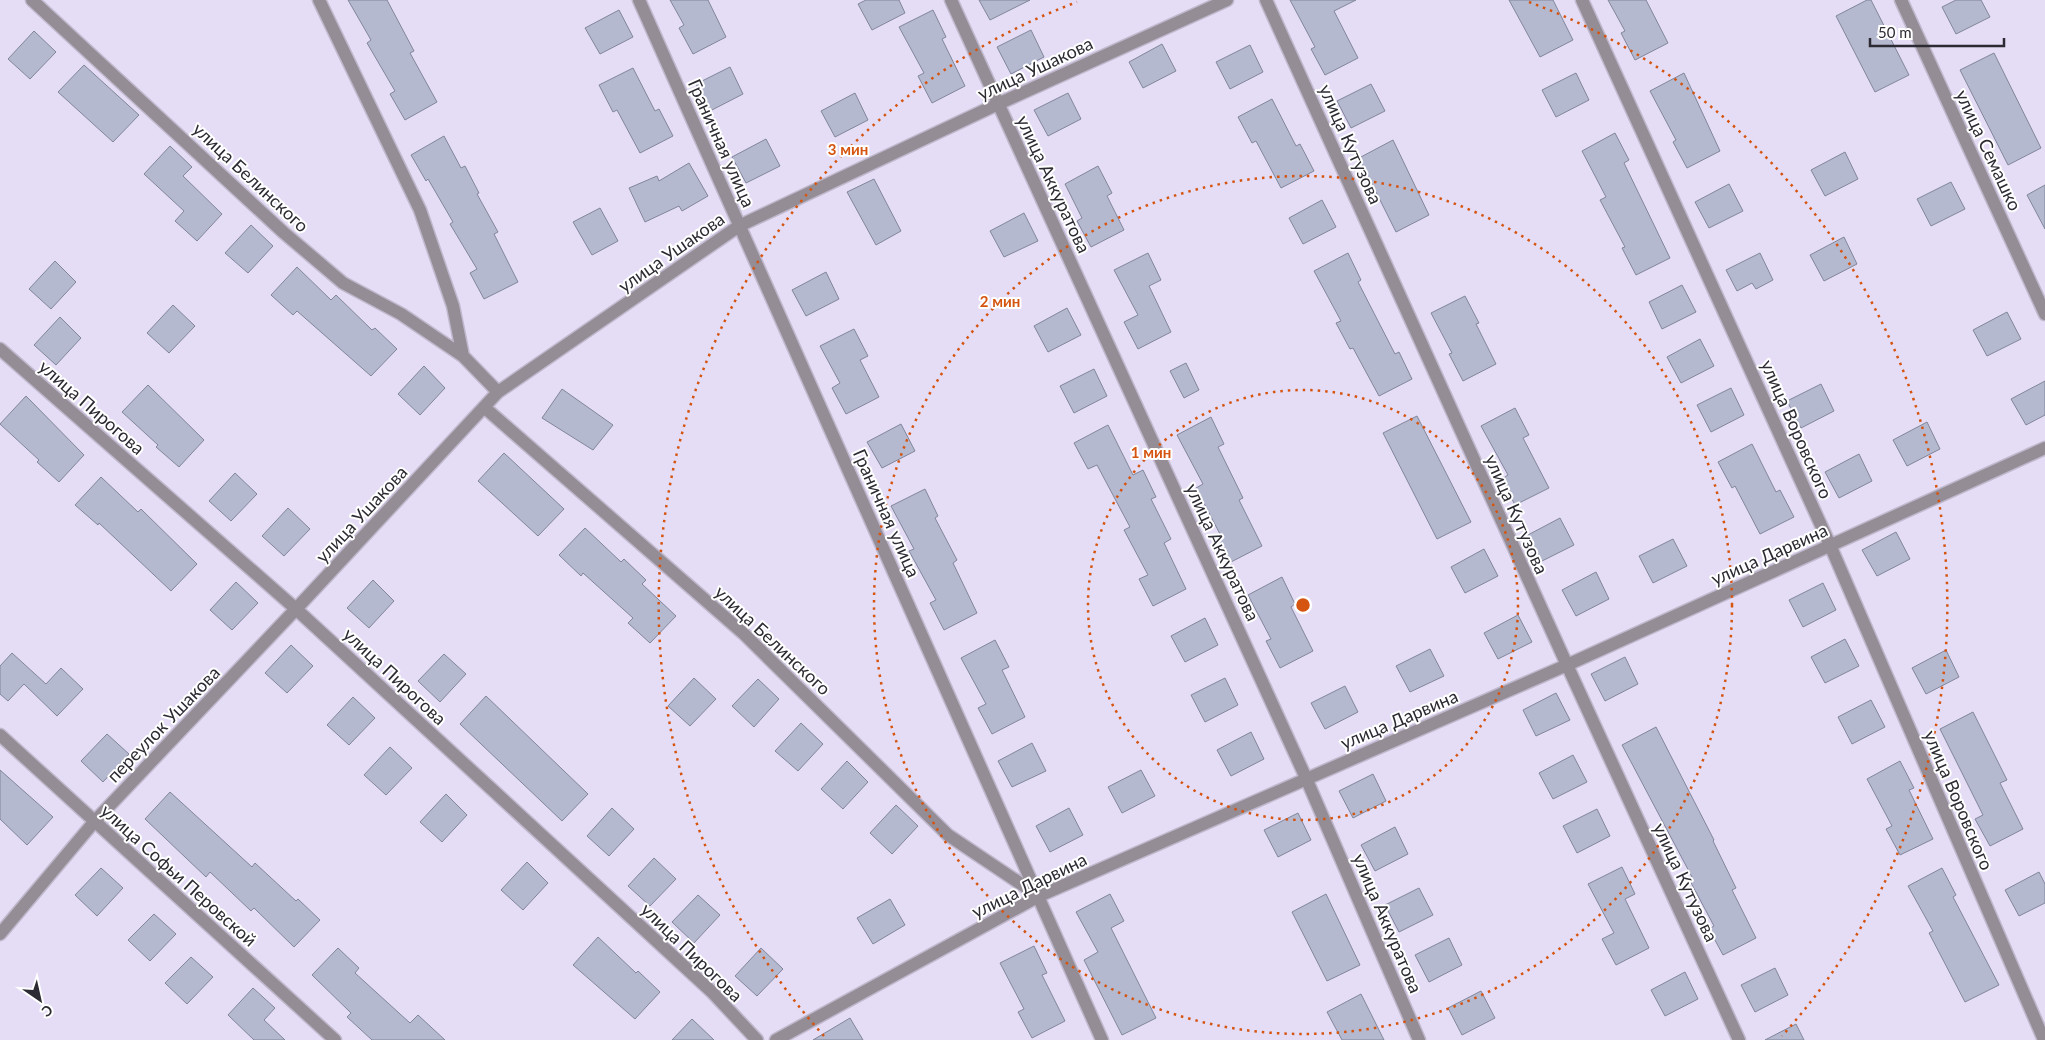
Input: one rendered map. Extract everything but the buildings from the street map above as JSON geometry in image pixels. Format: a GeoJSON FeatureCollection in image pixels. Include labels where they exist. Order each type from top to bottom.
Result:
{"type":"FeatureCollection","features":[{"type":"Feature","properties":{"kind":"street","name":"улица Белинского"},"geometry":{"type":"LineString","coordinates":[[32,0],[283,232],[343,283],[400,314],[463,356],[498,392]]}},
{"type":"Feature","properties":{"kind":"street"},"geometry":{"type":"LineString","coordinates":[[319,0],[420,210],[452,306],[463,356]]}},
{"type":"Feature","properties":{"kind":"street","name":"Граничная улица"},"geometry":{"type":"LineString","coordinates":[[639,0],[1102,1040]]}},
{"type":"Feature","properties":{"kind":"street","name":"улица Аккуратова"},"geometry":{"type":"LineString","coordinates":[[951,0],[1306,778],[1419,1040]]}},
{"type":"Feature","properties":{"kind":"street","name":"улица Ушакова"},"geometry":{"type":"LineString","coordinates":[[296,609],[498,392],[739,226],[998,104],[1227,0]]}},
{"type":"Feature","properties":{"kind":"street","name":"улица Кутузова"},"geometry":{"type":"LineString","coordinates":[[1266,0],[1567,666],[1740,1040]]}},
{"type":"Feature","properties":{"kind":"street","name":"улица Воровского"},"geometry":{"type":"LineString","coordinates":[[1582,0],[1830,545],[2044,1040]]}},
{"type":"Feature","properties":{"kind":"street","name":"улица Семашко"},"geometry":{"type":"LineString","coordinates":[[1900,0],[2045,314]]}},
{"type":"Feature","properties":{"kind":"street","name":"улица Пирогова"},"geometry":{"type":"LineString","coordinates":[[0,349],[296,609],[712,992],[757,1040]]}},
{"type":"Feature","properties":{"kind":"street","name":"улица Белинского"},"geometry":{"type":"LineString","coordinates":[[484,407],[743,633],[948,835],[1039,896]]}},
{"type":"Feature","properties":{"kind":"street","name":"улица Дарвина"},"geometry":{"type":"LineString","coordinates":[[776,1040],[1039,896],[1306,778],[1567,666],[2045,448]]}},
{"type":"Feature","properties":{"kind":"street","name":"переулок Ушакова"},"geometry":{"type":"LineString","coordinates":[[0,934],[94,822],[296,609]]}},
{"type":"Feature","properties":{"kind":"street","name":"улица Софьи Перовской"},"geometry":{"type":"LineString","coordinates":[[0,735],[335,1040]]}}]}
